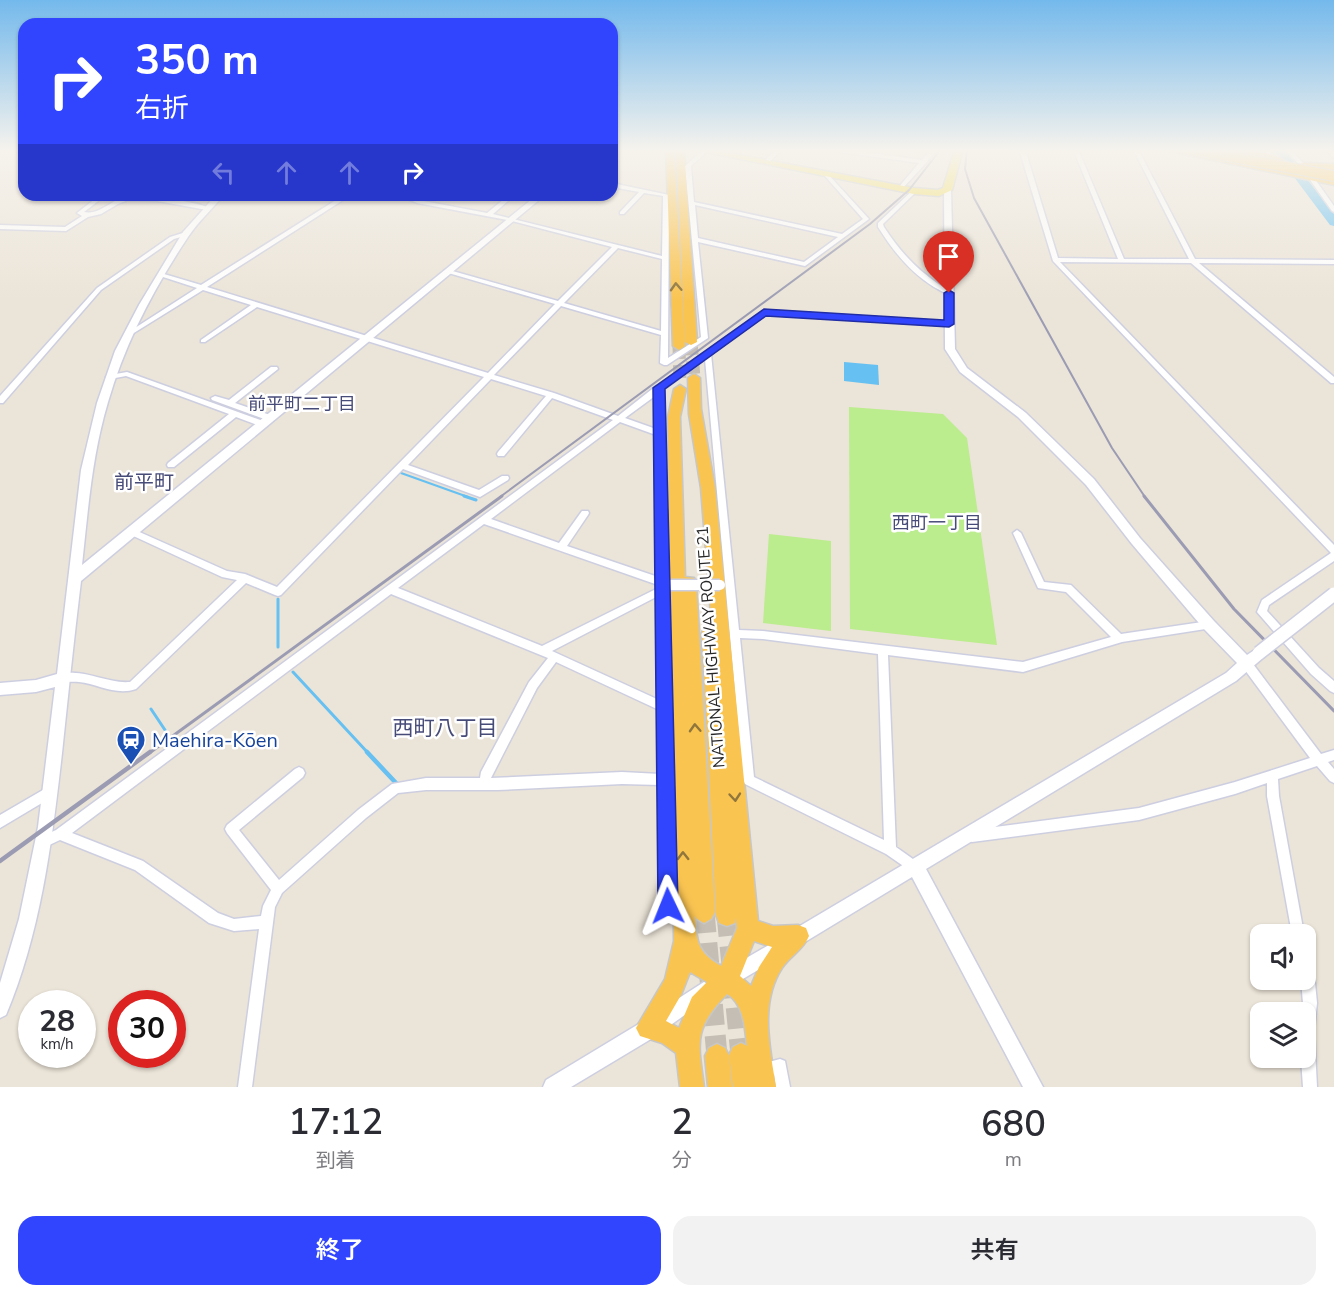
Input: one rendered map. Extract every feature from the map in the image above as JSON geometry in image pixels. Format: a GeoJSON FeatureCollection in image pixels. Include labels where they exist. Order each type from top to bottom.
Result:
{"type":"FeatureCollection","features":[{"type":"Feature","properties":{"kind":"highway"},"geometry":{"type":"LineString","coordinates":[[668,200],[679,346]]}},
{"type":"Feature","properties":{"kind":"highway"},"geometry":{"type":"LineString","coordinates":[[683,200],[691,342]]}},
{"type":"Feature","properties":{"kind":"highway"},"geometry":{"type":"LineString","coordinates":[[684,384],[674,417],[685,941],[681,970],[672,993],[648,1028],[667,1033],[687,1047]]}},
{"type":"Feature","properties":{"kind":"highway","name":"NATIONAL HIGHWAY ROUTE 21"},"geometry":{"type":"LineString","coordinates":[[684,384],[694,404],[727,915]]}},
{"type":"Feature","properties":{"kind":"highway","name":"NATIONAL HIGHWAY ROUTE 21"},"geometry":{"type":"LineString","coordinates":[[684,384],[704,912]]}},
{"type":"Feature","properties":{"kind":"highway"},"geometry":{"type":"LineString","coordinates":[[692,1087],[687,1047],[691,1026],[700,1005],[724,980],[734,965],[748,928],[708,488],[694,404]]}},
{"type":"Feature","properties":{"kind":"highway"},"geometry":{"type":"LineString","coordinates":[[748,928],[773,937],[798,936]]}},
{"type":"Feature","properties":{"kind":"highway"},"geometry":{"type":"LineString","coordinates":[[756,1025],[761,988],[775,960],[798,936]]}},
{"type":"Feature","properties":{"kind":"highway"},"geometry":{"type":"LineString","coordinates":[[685,941],[698,965],[740,989],[749,1003],[756,1025],[763,1078]]}},
{"type":"Feature","properties":{"kind":"highway"},"geometry":{"type":"LineString","coordinates":[[741,1055],[745,1087]]}},
{"type":"Feature","properties":{"kind":"highway"},"geometry":{"type":"LineString","coordinates":[[717,1056],[720,1087]]}},
{"type":"Feature","properties":{"kind":"street"},"geometry":{"type":"LineString","coordinates":[[622,213],[635,200]]}},
{"type":"Feature","properties":{"kind":"street"},"geometry":{"type":"LineString","coordinates":[[668,200],[664,258],[664,363],[705,338],[692,200]]}},
{"type":"Feature","properties":{"kind":"street"},"geometry":{"type":"LineString","coordinates":[[695,239],[803,264],[866,219],[849,200]]}},
{"type":"Feature","properties":{"kind":"street"},"geometry":{"type":"LineString","coordinates":[[905,200],[880,224],[880,227],[898,255],[922,278],[949,293]]}},
{"type":"Feature","properties":{"kind":"street"},"geometry":{"type":"LineString","coordinates":[[947,200],[950,349],[963,370],[1022,415],[1079,470],[1209,625],[1246,663],[1334,777]]}},
{"type":"Feature","properties":{"kind":"street"},"geometry":{"type":"LineString","coordinates":[[1037,200],[1055,260],[1334,554],[1265,603],[1262,612],[1315,671],[1334,688]]}},
{"type":"Feature","properties":{"kind":"street"},"geometry":{"type":"LineString","coordinates":[[1097,200],[1122,261]]}},
{"type":"Feature","properties":{"kind":"street"},"geometry":{"type":"LineString","coordinates":[[1162,200],[1193,261],[1334,381]]}},
{"type":"Feature","properties":{"kind":"street"},"geometry":{"type":"LineString","coordinates":[[87,215],[80,211],[94,201]]}},
{"type":"Feature","properties":{"kind":"street"},"geometry":{"type":"LineString","coordinates":[[0,227],[66,229],[87,215],[99,213],[121,201]]}},
{"type":"Feature","properties":{"kind":"street"},"geometry":{"type":"LineString","coordinates":[[172,201],[207,208]]}},
{"type":"Feature","properties":{"kind":"street"},"geometry":{"type":"LineString","coordinates":[[0,1009],[26,929],[43,842],[87,470],[102,403],[127,335],[186,234],[214,201]]}},
{"type":"Feature","properties":{"kind":"street"},"geometry":{"type":"LineString","coordinates":[[127,335],[339,201]]}},
{"type":"Feature","properties":{"kind":"street"},"geometry":{"type":"LineString","coordinates":[[417,201],[512,219],[664,258]]}},
{"type":"Feature","properties":{"kind":"street"},"geometry":{"type":"LineString","coordinates":[[489,214],[505,201]]}},
{"type":"Feature","properties":{"kind":"street"},"geometry":{"type":"LineString","coordinates":[[75,578],[534,201]]}},
{"type":"Feature","properties":{"kind":"street"},"geometry":{"type":"LineString","coordinates":[[692,203],[842,236]]}},
{"type":"Feature","properties":{"kind":"street"},"geometry":{"type":"LineString","coordinates":[[0,401],[99,289],[172,238],[186,234]]}},
{"type":"Feature","properties":{"kind":"street"},"geometry":{"type":"LineString","coordinates":[[132,532],[225,574],[244,578],[278,592],[616,246]]}},
{"type":"Feature","properties":{"kind":"street"},"geometry":{"type":"LineString","coordinates":[[1055,260],[1334,262]]}},
{"type":"Feature","properties":{"kind":"street"},"geometry":{"type":"LineString","coordinates":[[447,272],[664,334]]}},
{"type":"Feature","properties":{"kind":"street"},"geometry":{"type":"LineString","coordinates":[[162,275],[201,289],[551,395],[661,434]]}},
{"type":"Feature","properties":{"kind":"street"},"geometry":{"type":"LineString","coordinates":[[203,341],[255,305]]}},
{"type":"Feature","properties":{"kind":"street"},"geometry":{"type":"LineString","coordinates":[[43,842],[60,834],[764,312],[949,324]]}},
{"type":"Feature","properties":{"kind":"street"},"geometry":{"type":"LineString","coordinates":[[708,355],[725,585],[735,634],[749,780],[890,850],[916,868],[1033,1087]]}},
{"type":"Feature","properties":{"kind":"street"},"geometry":{"type":"LineString","coordinates":[[230,404],[274,369]]}},
{"type":"Feature","properties":{"kind":"street"},"geometry":{"type":"LineString","coordinates":[[110,377],[127,374],[235,414],[267,421]]}},
{"type":"Feature","properties":{"kind":"street"},"geometry":{"type":"LineString","coordinates":[[659,388],[665,587],[663,707],[668,906],[685,917]]}},
{"type":"Feature","properties":{"kind":"street"},"geometry":{"type":"LineString","coordinates":[[501,454],[551,395]]}},
{"type":"Feature","properties":{"kind":"street"},"geometry":{"type":"LineString","coordinates":[[215,398],[267,421]]}},
{"type":"Feature","properties":{"kind":"street"},"geometry":{"type":"LineString","coordinates":[[171,465],[235,414]]}},
{"type":"Feature","properties":{"kind":"street"},"geometry":{"type":"LineString","coordinates":[[403,466],[480,494],[505,478]]}},
{"type":"Feature","properties":{"kind":"street"},"geometry":{"type":"LineString","coordinates":[[561,547],[585,513]]}},
{"type":"Feature","properties":{"kind":"street"},"geometry":{"type":"LineString","coordinates":[[484,520],[665,587],[725,585]]}},
{"type":"Feature","properties":{"kind":"street"},"geometry":{"type":"LineString","coordinates":[[1017,533],[1041,585],[1068,588],[1119,638]]}},
{"type":"Feature","properties":{"kind":"street"},"geometry":{"type":"LineString","coordinates":[[0,689],[36,686],[74,675],[123,688],[132,686],[244,578]]}},
{"type":"Feature","properties":{"kind":"street"},"geometry":{"type":"LineString","coordinates":[[542,651],[665,587]]}},
{"type":"Feature","properties":{"kind":"street"},"geometry":{"type":"LineString","coordinates":[[388,589],[555,656],[663,707]]}},
{"type":"Feature","properties":{"kind":"street"},"geometry":{"type":"LineString","coordinates":[[553,1087],[724,980],[916,868],[960,837],[1231,677],[1334,594]]}},
{"type":"Feature","properties":{"kind":"street"},"geometry":{"type":"LineString","coordinates":[[735,634],[764,635],[1023,667],[1119,638],[1209,625]]}},
{"type":"Feature","properties":{"kind":"street"},"geometry":{"type":"LineString","coordinates":[[883,650],[890,850]]}},
{"type":"Feature","properties":{"kind":"street"},"geometry":{"type":"LineString","coordinates":[[486,784],[485,776],[532,686],[555,656]]}},
{"type":"Feature","properties":{"kind":"street"},"geometry":{"type":"LineString","coordinates":[[960,837],[1138,814],[1234,788],[1334,755]]}},
{"type":"Feature","properties":{"kind":"street"},"geometry":{"type":"LineString","coordinates":[[278,889],[231,829],[299,773]]}},
{"type":"Feature","properties":{"kind":"street"},"geometry":{"type":"LineString","coordinates":[[1272,775],[1273,796],[1296,924]]}},
{"type":"Feature","properties":{"kind":"street"},"geometry":{"type":"LineString","coordinates":[[245,1087],[269,906],[278,889],[362,814],[396,788],[426,784],[486,784],[622,778],[664,780]]}},
{"type":"Feature","properties":{"kind":"street"},"geometry":{"type":"LineString","coordinates":[[0,822],[48,792]]}},
{"type":"Feature","properties":{"kind":"street"},"geometry":{"type":"LineString","coordinates":[[60,834],[139,865],[214,918],[234,925],[267,922]]}},
{"type":"Feature","properties":{"kind":"street"},"geometry":{"type":"LineString","coordinates":[[1309,990],[1310,1003],[1307,1030],[1310,1087]]}},
{"type":"Feature","properties":{"kind":"street"},"geometry":{"type":"LineString","coordinates":[[763,1078],[780,1066],[783,1087]]}},
{"type":"Feature","properties":{"kind":"green space"},"geometry":{"type":"Polygon","coordinates":[[[849,407],[943,414],[967,438],[997,645],[850,629],[849,407]]]}},
{"type":"Feature","properties":{"kind":"green space"},"geometry":{"type":"Polygon","coordinates":[[[769,534],[831,541],[831,631],[763,623],[769,534]]]}},
{"type":"Feature","properties":{"kind":"water"},"geometry":{"type":"Polygon","coordinates":[[[844,362],[878,365],[879,385],[844,381],[844,362]]]}},
{"type":"Feature","properties":{"kind":"waterway"},"geometry":{"type":"LineString","coordinates":[[1317,200],[1334,222]]}},
{"type":"Feature","properties":{"kind":"waterway"},"geometry":{"type":"LineString","coordinates":[[401,473],[468,497]]}},
{"type":"Feature","properties":{"kind":"waterway"},"geometry":{"type":"LineString","coordinates":[[464,496],[476,500]]}},
{"type":"Feature","properties":{"kind":"waterway"},"geometry":{"type":"LineString","coordinates":[[278,599],[278,647]]}},
{"type":"Feature","properties":{"kind":"waterway"},"geometry":{"type":"LineString","coordinates":[[293,672],[369,754]]}},
{"type":"Feature","properties":{"kind":"waterway"},"geometry":{"type":"LineString","coordinates":[[151,709],[165,730]]}},
{"type":"Feature","properties":{"kind":"waterway"},"geometry":{"type":"LineString","coordinates":[[367,752],[396,783]]}},
{"type":"Feature","properties":{"kind":"tunnel"},"geometry":{"type":"LineString","coordinates":[[691,342],[694,378]]}},
{"type":"Feature","properties":{"kind":"tunnel"},"geometry":{"type":"LineString","coordinates":[[679,346],[680,384]]}},
{"type":"Feature","properties":{"kind":"tunnel"},"geometry":{"type":"LineString","coordinates":[[704,912],[717,1056]]}},
{"type":"Feature","properties":{"kind":"tunnel"},"geometry":{"type":"LineString","coordinates":[[727,915],[741,1055]]}},
{"type":"Feature","properties":{"kind":"railway"},"geometry":{"type":"LineString","coordinates":[[500,497],[870,224],[898,200]]}},
{"type":"Feature","properties":{"kind":"railway"},"geometry":{"type":"LineString","coordinates":[[975,200],[1112,448],[1145,497]]}},
{"type":"Feature","properties":{"kind":"railway"},"geometry":{"type":"LineString","coordinates":[[148,754],[502,496]]}},
{"type":"Feature","properties":{"kind":"railway"},"geometry":{"type":"LineString","coordinates":[[1144,496],[1234,609],[1334,711]]}},
{"type":"Feature","properties":{"kind":"railway"},"geometry":{"type":"LineString","coordinates":[[0,861],[150,752]]}},
{"type":"Feature","properties":{"kind":"place","name":"Maehira-Kōen"},"geometry":{"type":"Point","coordinates":[131,766]}},
{"type":"Feature","properties":{"kind":"district","name":"前平町二丁目"},"geometry":{"type":"Point","coordinates":[302,404]}},
{"type":"Feature","properties":{"kind":"district","name":"前平町"},"geometry":{"type":"Point","coordinates":[144,482]}},
{"type":"Feature","properties":{"kind":"district","name":"西町一丁目"},"geometry":{"type":"Point","coordinates":[937,523]}},
{"type":"Feature","properties":{"kind":"district","name":"西町八丁目"},"geometry":{"type":"Point","coordinates":[445,728]}},
{"type":"Feature","properties":{"kind":"route"},"geometry":{"type":"LineString","coordinates":[[668,906],[664,780],[659,388],[708,355],[764,312],[949,324],[949,293]]}}]}
